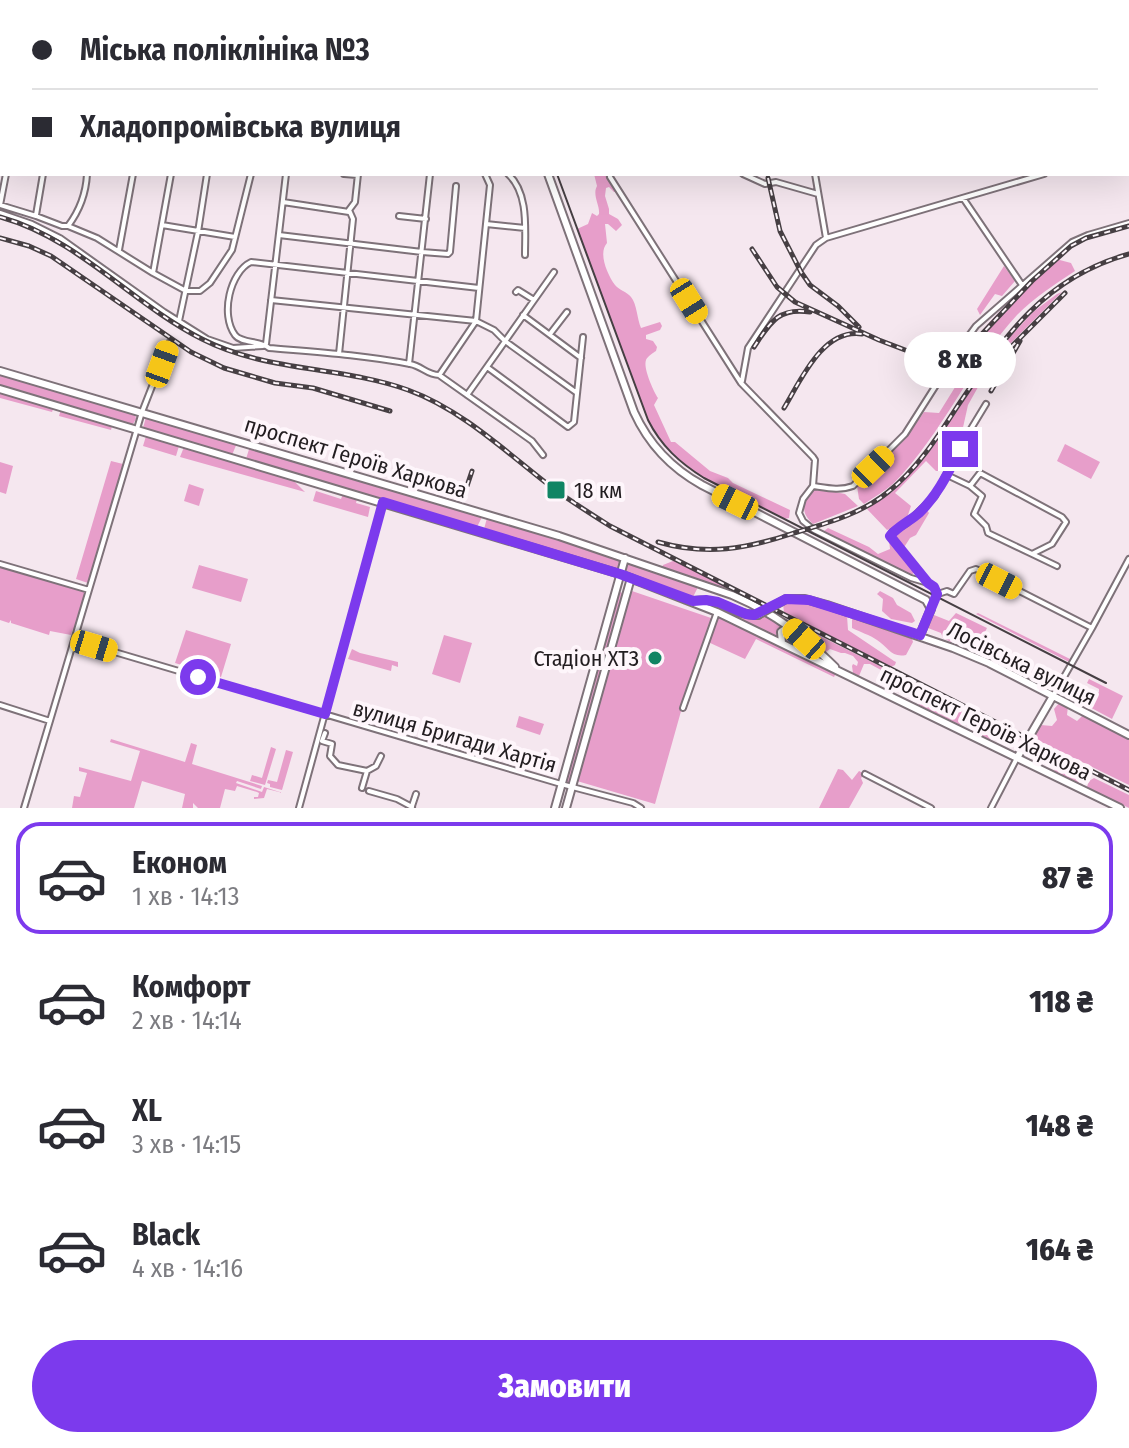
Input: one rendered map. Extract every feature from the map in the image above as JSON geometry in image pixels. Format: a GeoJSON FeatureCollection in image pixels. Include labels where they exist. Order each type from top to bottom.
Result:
{"type":"FeatureCollection","features":[{"type":"Feature","properties":{"kind":"main road"},"geometry":{"type":"LineString","coordinates":[[549,176],[634,412],[662,456],[702,485],[926,600],[931,609],[920,635]]}},
{"type":"Feature","properties":{"kind":"main road","name":"проспект Героїв Харкова"},"geometry":{"type":"LineString","coordinates":[[0,371],[485,515],[699,583],[775,616],[837,670]]}},
{"type":"Feature","properties":{"kind":"main road","name":"проспект Героїв Харкова"},"geometry":{"type":"LineString","coordinates":[[0,389],[480,530],[620,574],[693,601],[1120,808]]}},
{"type":"Feature","properties":{"kind":"main road"},"geometry":{"type":"LineString","coordinates":[[238,460],[243,442]]}},
{"type":"Feature","properties":{"kind":"main road"},"geometry":{"type":"LineString","coordinates":[[555,808],[625,558]]}},
{"type":"Feature","properties":{"kind":"main road"},"geometry":{"type":"LineString","coordinates":[[566,808],[631,578]]}},
{"type":"Feature","properties":{"kind":"main road"},"geometry":{"type":"LineString","coordinates":[[693,601],[698,595],[699,583]]}},
{"type":"Feature","properties":{"kind":"main road"},"geometry":{"type":"LineString","coordinates":[[699,583],[718,602]]}},
{"type":"Feature","properties":{"kind":"main road","name":"Лосівська вулиця"},"geometry":{"type":"LineString","coordinates":[[718,602],[746,614],[758,615],[786,599],[801,599],[920,635],[989,663],[1129,735]]}},
{"type":"Feature","properties":{"kind":"main road"},"geometry":{"type":"LineString","coordinates":[[693,601],[718,602]]}},
{"type":"Feature","properties":{"kind":"main road"},"geometry":{"type":"LineString","coordinates":[[782,643],[781,632],[789,626]]}},
{"type":"Feature","properties":{"kind":"main road"},"geometry":{"type":"LineString","coordinates":[[809,657],[817,657],[818,651]]}},
{"type":"Feature","properties":{"kind":"main road"},"geometry":{"type":"LineString","coordinates":[[1017,758],[1053,696]]}},
{"type":"Feature","properties":{"kind":"street"},"geometry":{"type":"LineString","coordinates":[[6,176],[0,205],[97,238],[186,291],[200,291],[210,283],[232,250],[251,176]]}},
{"type":"Feature","properties":{"kind":"street"},"geometry":{"type":"LineString","coordinates":[[36,216],[43,176]]}},
{"type":"Feature","properties":{"kind":"street"},"geometry":{"type":"LineString","coordinates":[[68,226],[86,190],[87,176]]}},
{"type":"Feature","properties":{"kind":"street"},"geometry":{"type":"LineString","coordinates":[[119,250],[133,176]]}},
{"type":"Feature","properties":{"kind":"street"},"geometry":{"type":"LineString","coordinates":[[153,273],[171,176]]}},
{"type":"Feature","properties":{"kind":"street"},"geometry":{"type":"LineString","coordinates":[[179,321],[207,176]]}},
{"type":"Feature","properties":{"kind":"street"},"geometry":{"type":"LineString","coordinates":[[268,346],[286,176]]}},
{"type":"Feature","properties":{"kind":"street"},"geometry":{"type":"LineString","coordinates":[[339,354],[353,219],[349,212],[355,202],[358,176]]}},
{"type":"Feature","properties":{"kind":"street"},"geometry":{"type":"LineString","coordinates":[[409,364],[430,176]]}},
{"type":"Feature","properties":{"kind":"street"},"geometry":{"type":"LineString","coordinates":[[439,375],[476,321],[490,185],[486,176]]}},
{"type":"Feature","properties":{"kind":"street"},"geometry":{"type":"LineString","coordinates":[[510,176],[516,181],[524,210],[525,255]]}},
{"type":"Feature","properties":{"kind":"street"},"geometry":{"type":"LineString","coordinates":[[747,176],[765,184],[776,182],[818,194]]}},
{"type":"Feature","properties":{"kind":"street"},"geometry":{"type":"LineString","coordinates":[[815,176],[826,238]]}},
{"type":"Feature","properties":{"kind":"street"},"geometry":{"type":"LineString","coordinates":[[741,383],[748,348],[816,245],[826,238],[1037,176]]}},
{"type":"Feature","properties":{"kind":"street"},"geometry":{"type":"LineString","coordinates":[[610,177],[741,383],[813,457],[813,486],[800,506],[800,515],[805,523],[911,578],[928,583]]}},
{"type":"Feature","properties":{"kind":"street"},"geometry":{"type":"LineString","coordinates":[[279,235],[422,252],[450,252],[456,186]]}},
{"type":"Feature","properties":{"kind":"street"},"geometry":{"type":"LineString","coordinates":[[963,198],[1022,285]]}},
{"type":"Feature","properties":{"kind":"street"},"geometry":{"type":"LineString","coordinates":[[283,202],[349,212]]}},
{"type":"Feature","properties":{"kind":"street"},"geometry":{"type":"LineString","coordinates":[[0,213],[60,238],[207,339],[233,348],[260,345],[416,365],[428,374],[439,375],[532,441],[543,455]]}},
{"type":"Feature","properties":{"kind":"street"},"geometry":{"type":"LineString","coordinates":[[399,216],[426,219]]}},
{"type":"Feature","properties":{"kind":"street"},"geometry":{"type":"LineString","coordinates":[[813,486],[838,489],[853,486],[905,434],[976,326],[1072,242],[1129,223]]}},
{"type":"Feature","properties":{"kind":"street"},"geometry":{"type":"LineString","coordinates":[[486,224],[525,228]]}},
{"type":"Feature","properties":{"kind":"street"},"geometry":{"type":"LineString","coordinates":[[162,225],[236,237]]}},
{"type":"Feature","properties":{"kind":"street"},"geometry":{"type":"LineString","coordinates":[[268,346],[235,336],[227,318],[227,306],[236,277],[251,262],[479,288]]}},
{"type":"Feature","properties":{"kind":"street"},"geometry":{"type":"LineString","coordinates":[[467,395],[554,272]]}},
{"type":"Feature","properties":{"kind":"street"},"geometry":{"type":"LineString","coordinates":[[516,292],[518,290],[534,300]]}},
{"type":"Feature","properties":{"kind":"street"},"geometry":{"type":"LineString","coordinates":[[271,300],[476,321],[494,330],[577,393]]}},
{"type":"Feature","properties":{"kind":"street"},"geometry":{"type":"LineString","coordinates":[[550,334],[567,312]]}},
{"type":"Feature","properties":{"kind":"street"},"geometry":{"type":"LineString","coordinates":[[523,315],[581,358]]}},
{"type":"Feature","properties":{"kind":"street"},"geometry":{"type":"LineString","coordinates":[[487,367],[568,427],[574,422],[583,337]]}},
{"type":"Feature","properties":{"kind":"street"},"geometry":{"type":"LineString","coordinates":[[24,808],[136,430],[169,343]]}},
{"type":"Feature","properties":{"kind":"street"},"geometry":{"type":"LineString","coordinates":[[931,609],[937,594],[934,587],[890,534],[907,523],[935,496],[986,404]]}},
{"type":"Feature","properties":{"kind":"street"},"geometry":{"type":"LineString","coordinates":[[970,486],[980,473],[1064,518],[1065,524],[1053,542],[1032,554]]}},
{"type":"Feature","properties":{"kind":"street"},"geometry":{"type":"LineString","coordinates":[[947,475],[970,486],[982,496],[974,514],[986,526],[988,533],[1057,566]]}},
{"type":"Feature","properties":{"kind":"street"},"geometry":{"type":"LineString","coordinates":[[299,808],[383,502]]}},
{"type":"Feature","properties":{"kind":"street"},"geometry":{"type":"LineString","coordinates":[[1053,696],[1129,559]]}},
{"type":"Feature","properties":{"kind":"street"},"geometry":{"type":"LineString","coordinates":[[0,564],[89,590]]}},
{"type":"Feature","properties":{"kind":"street"},"geometry":{"type":"LineString","coordinates":[[937,594],[947,591],[954,594],[970,571],[976,569],[1092,628]]}},
{"type":"Feature","properties":{"kind":"street"},"geometry":{"type":"LineString","coordinates":[[911,578],[917,576],[918,571]]}},
{"type":"Feature","properties":{"kind":"street"},"geometry":{"type":"LineString","coordinates":[[683,708],[717,612]]}},
{"type":"Feature","properties":{"kind":"street","name":"вулиця Бригади Хартія"},"geometry":{"type":"LineString","coordinates":[[74,640],[633,803],[641,808]]}},
{"type":"Feature","properties":{"kind":"street"},"geometry":{"type":"LineString","coordinates":[[0,705],[50,721]]}},
{"type":"Feature","properties":{"kind":"street"},"geometry":{"type":"LineString","coordinates":[[325,733],[322,741],[332,744],[330,758],[336,764],[367,771],[376,766],[381,756]]}},
{"type":"Feature","properties":{"kind":"street"},"geometry":{"type":"LineString","coordinates":[[991,808],[1017,758]]}},
{"type":"Feature","properties":{"kind":"street"},"geometry":{"type":"LineString","coordinates":[[362,788],[367,771]]}},
{"type":"Feature","properties":{"kind":"street"},"geometry":{"type":"LineString","coordinates":[[865,774],[931,808]]}},
{"type":"Feature","properties":{"kind":"street"},"geometry":{"type":"LineString","coordinates":[[369,791],[397,799],[412,808],[416,794]]}},
{"type":"Feature","properties":{"kind":"shaded area"},"geometry":{"type":"Polygon","coordinates":[[[594,176],[606,176],[619,192],[606,188],[609,214],[622,225],[616,231],[605,224],[607,243],[603,258],[609,275],[617,287],[633,300],[641,328],[660,322],[662,326],[660,330],[646,335],[646,339],[653,341],[657,347],[645,364],[658,398],[654,405],[671,442],[710,471],[790,510],[789,518],[784,519],[707,480],[674,455],[648,420],[577,229],[588,224],[592,213],[599,214],[595,193],[594,176]]]}},
{"type":"Feature","properties":{"kind":"shaded area"},"geometry":{"type":"Polygon","coordinates":[[[1056,259],[1071,263],[1075,271],[1017,315],[911,464],[894,483],[864,504],[859,499],[857,486],[906,438],[924,412],[939,413],[957,384],[949,372],[961,356],[999,312],[1056,259]]]}},
{"type":"Feature","properties":{"kind":"shaded area"},"geometry":{"type":"Polygon","coordinates":[[[1004,266],[1015,281],[1002,296],[995,294],[980,315],[977,309],[1004,266]]]}},
{"type":"Feature","properties":{"kind":"shaded area"},"geometry":{"type":"Polygon","coordinates":[[[1062,292],[1005,349],[982,380],[968,405],[960,441],[941,471],[936,471],[926,461],[895,493],[911,506],[906,521],[887,530],[867,509],[892,492],[927,455],[998,350],[1033,312],[1062,292]]]}},
{"type":"Feature","properties":{"kind":"shaded area"},"geometry":{"type":"Polygon","coordinates":[[[0,375],[135,414],[136,419],[133,424],[104,418],[0,387],[0,375]]]}},
{"type":"Feature","properties":{"kind":"shaded area"},"geometry":{"type":"Polygon","coordinates":[[[0,391],[54,407],[52,412],[0,398],[0,391]]]}},
{"type":"Feature","properties":{"kind":"shaded area"},"geometry":{"type":"Polygon","coordinates":[[[61,409],[112,426],[111,430],[59,416],[61,409]]]}},
{"type":"Feature","properties":{"kind":"shaded area"},"geometry":{"type":"Polygon","coordinates":[[[146,417],[237,443],[232,455],[143,428],[146,417]]]}},
{"type":"Feature","properties":{"kind":"shaded area"},"geometry":{"type":"Polygon","coordinates":[[[146,436],[179,446],[176,456],[143,446],[146,436]]]}},
{"type":"Feature","properties":{"kind":"shaded area"},"geometry":{"type":"Polygon","coordinates":[[[1065,444],[1100,462],[1091,479],[1057,461],[1065,444]]]}},
{"type":"Feature","properties":{"kind":"shaded area"},"geometry":{"type":"Polygon","coordinates":[[[250,446],[482,517],[477,527],[246,459],[250,446]]]}},
{"type":"Feature","properties":{"kind":"shaded area"},"geometry":{"type":"Polygon","coordinates":[[[184,447],[292,479],[305,492],[180,457],[184,447]]]}},
{"type":"Feature","properties":{"kind":"shaded area"},"geometry":{"type":"Polygon","coordinates":[[[111,461],[123,464],[88,583],[76,579],[111,461]]]}},
{"type":"Feature","properties":{"kind":"shaded area"},"geometry":{"type":"Polygon","coordinates":[[[0,462],[13,466],[6,494],[0,492],[0,462]]]}},
{"type":"Feature","properties":{"kind":"shaded area"},"geometry":{"type":"Polygon","coordinates":[[[189,484],[204,489],[199,506],[184,501],[189,484]]]}},
{"type":"Feature","properties":{"kind":"shaded area"},"geometry":{"type":"Polygon","coordinates":[[[815,488],[845,494],[858,506],[813,524],[804,506],[815,488]]]}},
{"type":"Feature","properties":{"kind":"shaded area"},"geometry":{"type":"Polygon","coordinates":[[[316,491],[341,499],[343,494],[357,499],[356,503],[370,507],[368,517],[313,501],[316,491]]]}},
{"type":"Feature","properties":{"kind":"shaded area"},"geometry":{"type":"Polygon","coordinates":[[[926,509],[929,513],[903,549],[892,534],[926,509]]]}},
{"type":"Feature","properties":{"kind":"shaded area"},"geometry":{"type":"Polygon","coordinates":[[[489,517],[621,560],[616,569],[484,529],[489,517]]]}},
{"type":"Feature","properties":{"kind":"shaded area"},"geometry":{"type":"Polygon","coordinates":[[[828,528],[878,554],[890,549],[889,540],[892,540],[914,571],[913,574],[910,576],[824,531],[828,528]]]}},
{"type":"Feature","properties":{"kind":"shaded area"},"geometry":{"type":"Polygon","coordinates":[[[625,561],[698,587],[690,598],[624,572],[625,561]]]}},
{"type":"Feature","properties":{"kind":"shaded area"},"geometry":{"type":"Polygon","coordinates":[[[676,561],[743,596],[662,568],[676,561]]]}},
{"type":"Feature","properties":{"kind":"shaded area"},"geometry":{"type":"Polygon","coordinates":[[[0,565],[85,591],[71,635],[50,631],[49,635],[11,623],[11,620],[9,623],[0,620],[0,565]]]}},
{"type":"Feature","properties":{"kind":"shaded area"},"geometry":{"type":"Polygon","coordinates":[[[199,565],[248,579],[241,602],[192,588],[199,565]]]}},
{"type":"Feature","properties":{"kind":"shaded area","name":"Стадіон ХТЗ"},"geometry":{"type":"Polygon","coordinates":[[[629,590],[714,619],[685,697],[655,804],[577,781],[629,590]]]}},
{"type":"Feature","properties":{"kind":"shaded area"},"geometry":{"type":"Polygon","coordinates":[[[880,591],[911,613],[915,621],[891,619],[882,611],[883,599],[877,594],[880,591]]]}},
{"type":"Feature","properties":{"kind":"shaded area"},"geometry":{"type":"Polygon","coordinates":[[[620,592],[624,594],[569,784],[566,779],[620,592]]]}},
{"type":"Feature","properties":{"kind":"shaded area"},"geometry":{"type":"Polygon","coordinates":[[[809,603],[847,616],[848,630],[896,662],[895,665],[891,667],[784,612],[783,604],[809,603]]]}},
{"type":"Feature","properties":{"kind":"shaded area"},"geometry":{"type":"Polygon","coordinates":[[[717,605],[753,619],[768,614],[786,625],[777,638],[716,608],[717,605]]]}},
{"type":"Feature","properties":{"kind":"shaded area"},"geometry":{"type":"Polygon","coordinates":[[[956,613],[987,628],[983,636],[975,641],[951,642],[941,633],[928,628],[934,615],[949,621],[956,613]]]}},
{"type":"Feature","properties":{"kind":"shaded area"},"geometry":{"type":"Polygon","coordinates":[[[976,614],[1070,659],[1069,662],[976,614]]]}},
{"type":"Feature","properties":{"kind":"shaded area"},"geometry":{"type":"Polygon","coordinates":[[[852,616],[911,636],[913,642],[906,655],[893,653],[874,638],[852,628],[852,616]]]}},
{"type":"Feature","properties":{"kind":"shaded area"},"geometry":{"type":"Polygon","coordinates":[[[718,617],[836,673],[834,677],[756,639],[745,659],[708,642],[718,617]]]}},
{"type":"Feature","properties":{"kind":"shaded area"},"geometry":{"type":"Polygon","coordinates":[[[782,617],[890,671],[890,677],[879,675],[881,670],[870,664],[864,664],[859,676],[853,673],[852,666],[857,666],[858,662],[853,656],[830,649],[823,654],[782,617]]]}},
{"type":"Feature","properties":{"kind":"shaded area"},"geometry":{"type":"Polygon","coordinates":[[[788,629],[817,656],[783,641],[782,634],[788,629]]]}},
{"type":"Feature","properties":{"kind":"shaded area"},"geometry":{"type":"Polygon","coordinates":[[[186,630],[231,644],[221,677],[175,663],[186,630]]]}},
{"type":"Feature","properties":{"kind":"shaded area"},"geometry":{"type":"Polygon","coordinates":[[[444,635],[472,643],[460,683],[432,674],[444,635]]]}},
{"type":"Feature","properties":{"kind":"shaded area"},"geometry":{"type":"Polygon","coordinates":[[[352,649],[398,662],[398,667],[392,665],[391,671],[348,659],[352,649]]]}},
{"type":"Feature","properties":{"kind":"shaded area"},"geometry":{"type":"Polygon","coordinates":[[[1089,679],[1123,696],[1112,719],[1084,704],[1091,691],[1099,692],[1087,683],[1089,679]]]}},
{"type":"Feature","properties":{"kind":"shaded area"},"geometry":{"type":"Polygon","coordinates":[[[905,682],[999,727],[990,740],[974,731],[974,725],[966,721],[960,725],[919,705],[918,699],[903,686],[905,682]]]}},
{"type":"Feature","properties":{"kind":"shaded area"},"geometry":{"type":"Polygon","coordinates":[[[1060,702],[1068,706],[1067,715],[1077,721],[1084,714],[1129,737],[1129,785],[1037,740],[1035,736],[1041,725],[1052,726],[1057,720],[1054,709],[1060,702]]]}},
{"type":"Feature","properties":{"kind":"shaded area"},"geometry":{"type":"Polygon","coordinates":[[[519,716],[544,724],[540,735],[516,727],[519,716]]]}},
{"type":"Feature","properties":{"kind":"shaded area"},"geometry":{"type":"Polygon","coordinates":[[[111,739],[185,762],[191,743],[197,745],[192,764],[262,786],[261,789],[236,783],[262,792],[264,787],[283,793],[267,789],[264,798],[254,799],[259,793],[237,786],[235,791],[225,789],[220,808],[198,808],[193,803],[193,808],[182,808],[185,794],[142,781],[134,808],[72,808],[74,796],[80,797],[87,773],[79,771],[79,767],[131,781],[140,751],[110,742],[111,739]]]}},
{"type":"Feature","properties":{"kind":"shaded area"},"geometry":{"type":"Polygon","coordinates":[[[271,747],[276,749],[265,785],[250,781],[252,775],[262,778],[271,747]]]}},
{"type":"Feature","properties":{"kind":"shaded area"},"geometry":{"type":"Polygon","coordinates":[[[1036,747],[1082,771],[1082,778],[1078,783],[1055,772],[1055,763],[1034,750],[1036,747]]]}},
{"type":"Feature","properties":{"kind":"shaded area"},"geometry":{"type":"Polygon","coordinates":[[[286,750],[293,752],[282,790],[270,787],[268,780],[277,782],[286,750]]]}},
{"type":"Feature","properties":{"kind":"shaded area"},"geometry":{"type":"Polygon","coordinates":[[[838,769],[852,780],[859,771],[865,774],[861,778],[863,783],[849,808],[819,808],[838,769]]]}},
{"type":"Feature","properties":{"kind":"shaded area"},"geometry":{"type":"Polygon","coordinates":[[[1094,778],[1129,795],[1129,808],[1087,787],[1094,778]]]}},
{"type":"Feature","properties":{"kind":"tram line"},"geometry":{"type":"LineString","coordinates":[[558,176],[648,420],[665,446],[679,460],[704,478],[1106,683]]}},
{"type":"Feature","properties":{"kind":"railway"},"geometry":{"type":"LineString","coordinates":[[768,178],[780,231],[801,272],[810,285],[859,327]]}},
{"type":"Feature","properties":{"kind":"railway"},"geometry":{"type":"LineString","coordinates":[[0,217],[55,240],[176,324],[226,350],[252,358],[383,382],[448,409],[554,489],[610,526],[1129,790]]}},
{"type":"Feature","properties":{"kind":"railway"},"geometry":{"type":"LineString","coordinates":[[752,249],[777,287],[795,302],[879,340],[922,355],[939,352],[981,335],[1032,281],[1071,246],[1086,238],[1129,226]]}},
{"type":"Feature","properties":{"kind":"railway"},"geometry":{"type":"LineString","coordinates":[[0,238],[51,256],[191,352],[224,368],[275,383],[313,388],[390,411]]}},
{"type":"Feature","properties":{"kind":"railway"},"geometry":{"type":"LineString","coordinates":[[658,542],[693,549],[743,547],[831,521],[878,500],[917,463],[1009,334],[1028,313],[1072,278],[1129,254]]}},
{"type":"Feature","properties":{"kind":"railway"},"geometry":{"type":"LineString","coordinates":[[1011,347],[1065,293]]}},
{"type":"Feature","properties":{"kind":"railway"},"geometry":{"type":"LineString","coordinates":[[754,347],[770,324],[782,315],[810,312]]}},
{"type":"Feature","properties":{"kind":"railway"},"geometry":{"type":"LineString","coordinates":[[784,408],[825,347],[848,334],[862,334]]}},
{"type":"Feature","properties":{"kind":"railway"},"geometry":{"type":"LineString","coordinates":[[991,391],[1020,341]]}},
{"type":"Feature","properties":{"kind":"railway"},"geometry":{"type":"LineString","coordinates":[[467,486],[472,471]]}},
{"type":"Feature","properties":{"kind":"place","name":"18 км"},"geometry":{"type":"Point","coordinates":[556,490]}},
{"type":"Feature","properties":{"kind":"place","name":"Стадіон ХТЗ"},"geometry":{"type":"Point","coordinates":[655,658]}},
{"type":"Feature","properties":{"kind":"route"},"geometry":{"type":"LineString","coordinates":[[198,677],[325,714],[383,502],[620,574],[693,601],[718,602],[746,614],[758,615],[786,599],[809,600],[920,635],[937,594],[890,534],[907,523],[935,496],[960,449]]}}]}
